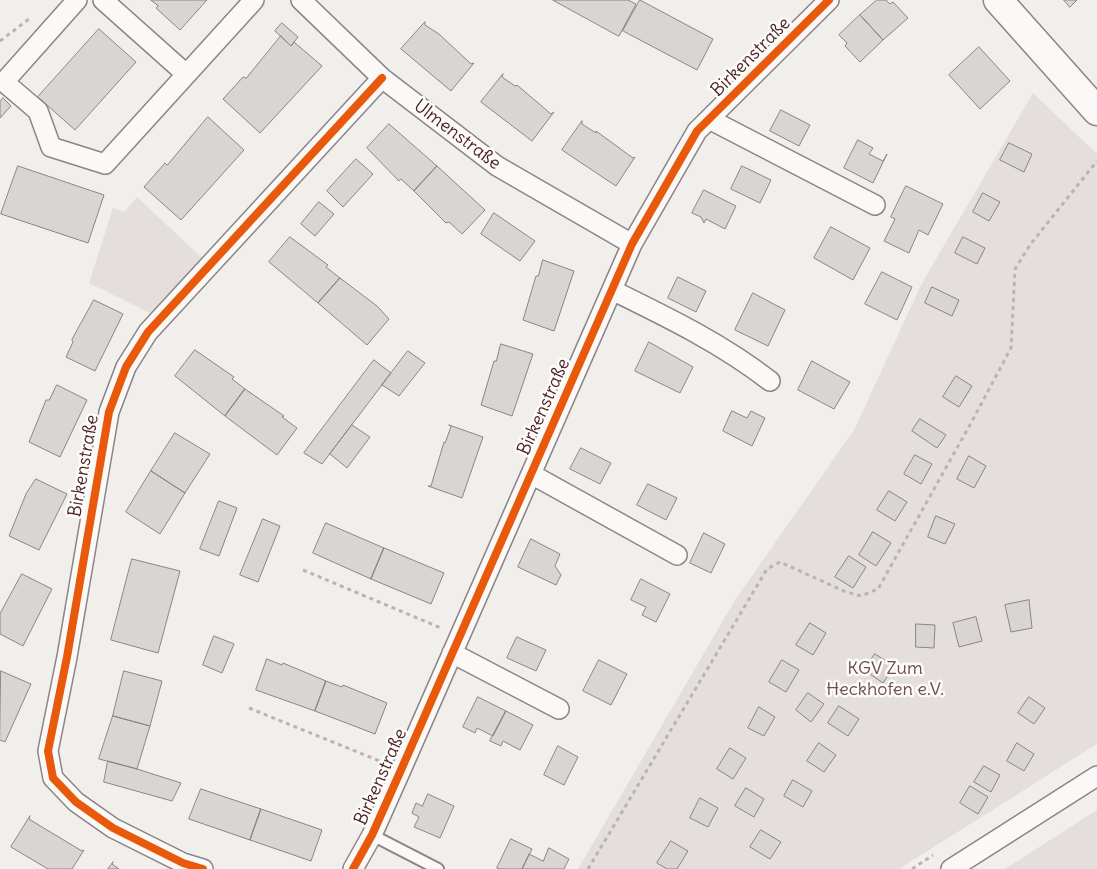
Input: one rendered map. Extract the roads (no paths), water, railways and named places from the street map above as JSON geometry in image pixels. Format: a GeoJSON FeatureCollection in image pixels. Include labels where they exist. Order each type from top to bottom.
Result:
{"type":"FeatureCollection","features":[{"type":"Feature","properties":{"kind":"main road"},"geometry":{"type":"LineString","coordinates":[[998,0],[1097,111]]}},
{"type":"Feature","properties":{"kind":"street"},"geometry":{"type":"LineString","coordinates":[[77,0],[4,82],[38,112],[52,147],[105,164],[254,0]]}},
{"type":"Feature","properties":{"kind":"street"},"geometry":{"type":"LineString","coordinates":[[103,0],[186,74]]}},
{"type":"Feature","properties":{"kind":"street","name":"Ulmenstraße"},"geometry":{"type":"LineString","coordinates":[[301,0],[382,78],[497,166],[632,244]]}},
{"type":"Feature","properties":{"kind":"street","name":"Birkenstraße"},"geometry":{"type":"LineString","coordinates":[[353,869],[372,835],[632,244],[697,132],[828,0]]}},
{"type":"Feature","properties":{"kind":"street","name":"Birkenstraße"},"geometry":{"type":"LineString","coordinates":[[203,869],[183,863],[113,828],[76,802],[53,778],[48,751],[67,657],[109,412],[126,367],[148,332],[382,78]]}},
{"type":"Feature","properties":{"kind":"street","name":"Birkenstraße"},"geometry":{"type":"LineString","coordinates":[[709,119],[875,205]]}},
{"type":"Feature","properties":{"kind":"street"},"geometry":{"type":"LineString","coordinates":[[612,290],[683,325],[741,358],[770,381]]}},
{"type":"Feature","properties":{"kind":"street","name":"Birkenstraße"},"geometry":{"type":"LineString","coordinates":[[531,474],[677,555]]}},
{"type":"Feature","properties":{"kind":"street"},"geometry":{"type":"LineString","coordinates":[[452,653],[559,709]]}},
{"type":"Feature","properties":{"kind":"street"},"geometry":{"type":"LineString","coordinates":[[951,869],[1097,776]]}},
{"type":"Feature","properties":{"kind":"lane"},"geometry":{"type":"LineString","coordinates":[[372,835],[438,869]]}},
{"type":"Feature","properties":{"kind":"park label","name":"KGV Zum Heckhofen e.V."},"geometry":{"type":"Point","coordinates":[885,680]}}]}
